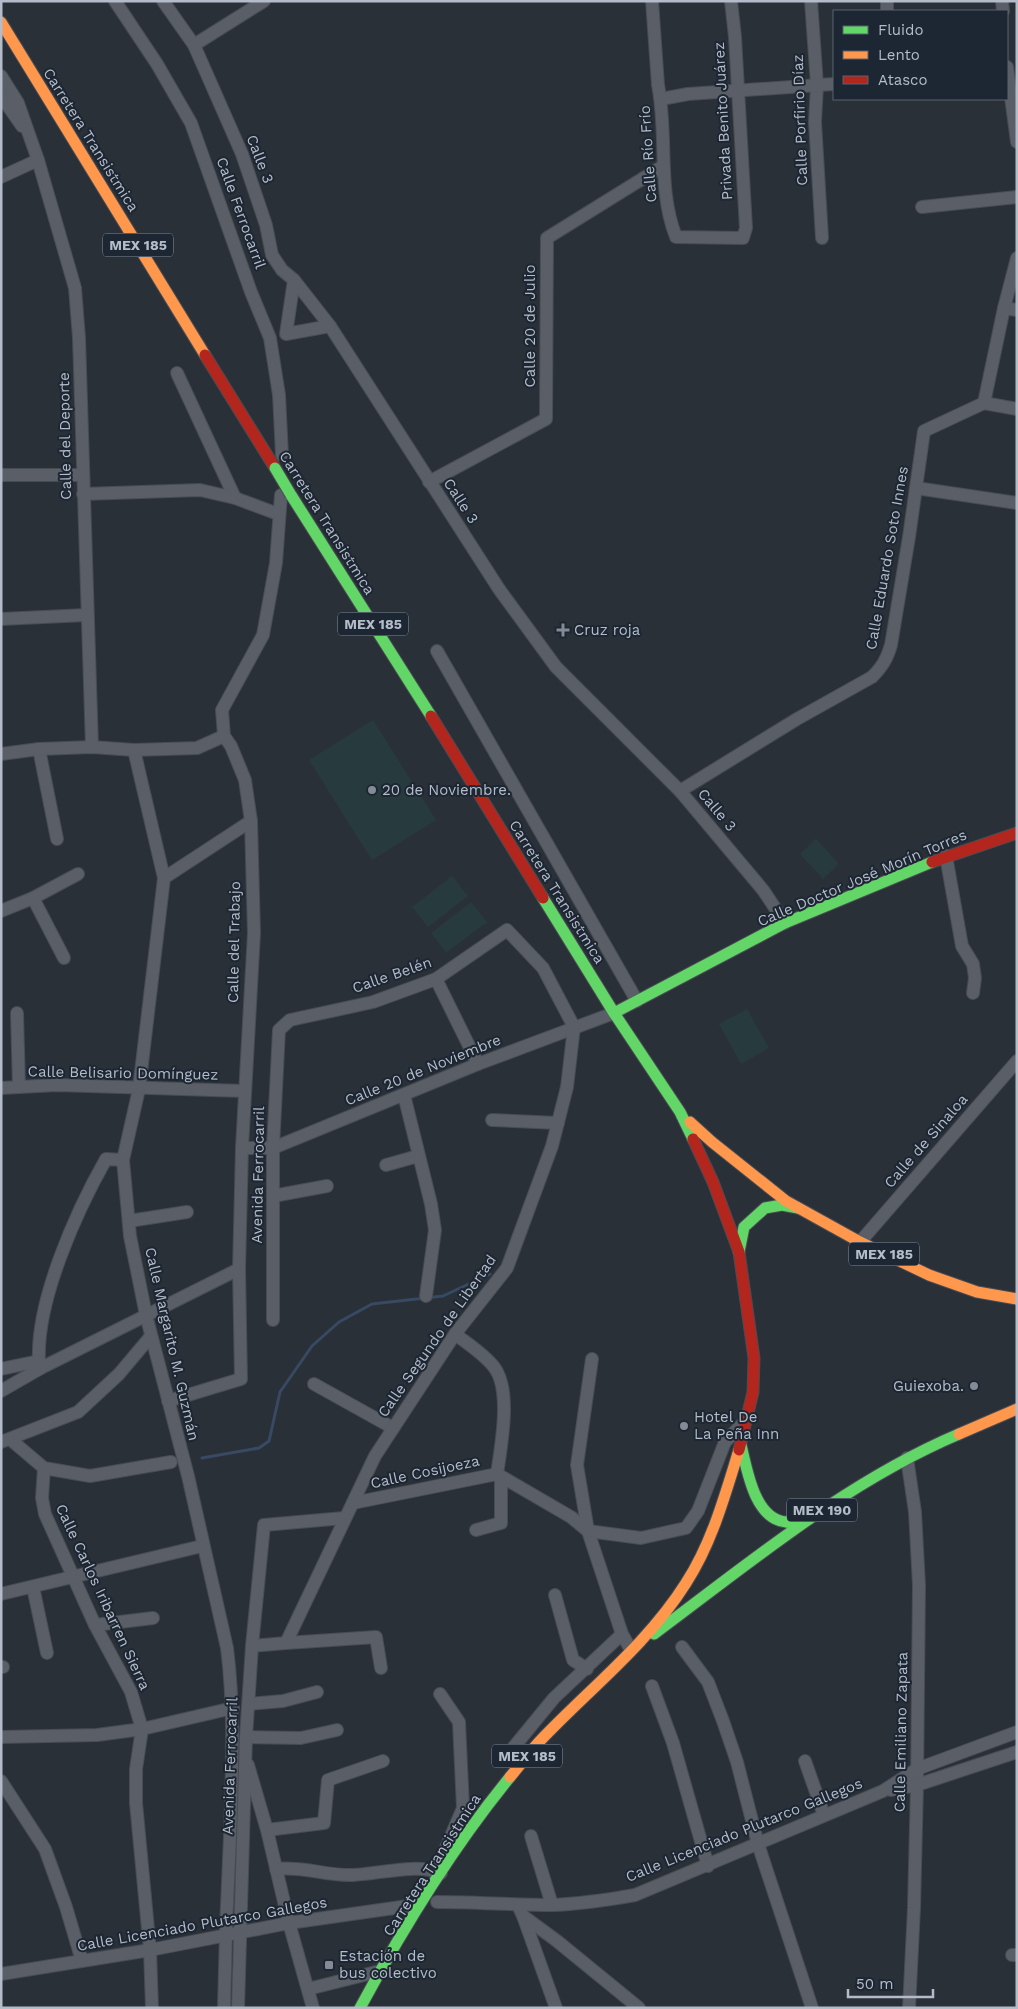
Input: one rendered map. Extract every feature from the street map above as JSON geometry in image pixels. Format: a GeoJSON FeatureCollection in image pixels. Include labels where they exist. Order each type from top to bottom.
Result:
{"type":"FeatureCollection","features":[{"type":"Feature","properties":{"kind":"main road","name":"Carretera Transistmica"},"geometry":{"type":"LineString","coordinates":[[1,22],[275,468],[286,495],[455,754],[614,1013],[680,1112],[713,1182],[739,1252],[754,1358],[753,1392],[749,1417],[741,1445],[720,1510],[699,1561],[685,1585],[643,1639],[538,1743],[497,1793],[438,1872],[360,2008]]}},
{"type":"Feature","properties":{"kind":"main road","name":"Calle Doctor José Morín Torres"},"geometry":{"type":"LineString","coordinates":[[614,1013],[785,923],[946,856],[1017,833]]}},
{"type":"Feature","properties":{"kind":"main road","name":"Carretera Transistmica"},"geometry":{"type":"LineString","coordinates":[[680,1112],[712,1142],[786,1201],[860,1242],[929,1275],[978,1292],[1017,1299]]}},
{"type":"Feature","properties":{"kind":"main road"},"geometry":{"type":"LineString","coordinates":[[739,1252],[744,1227],[765,1208],[782,1205],[799,1208]]}},
{"type":"Feature","properties":{"kind":"main road","name":"Carretera Transistmica"},"geometry":{"type":"LineString","coordinates":[[643,1639],[658,1632],[851,1490],[941,1441],[1017,1409]]}},
{"type":"Feature","properties":{"kind":"main road"},"geometry":{"type":"LineString","coordinates":[[741,1445],[756,1498],[763,1509],[774,1518],[783,1522],[809,1520]]}},
{"type":"Feature","properties":{"kind":"street","name":"Calle Ferrocarril"},"geometry":{"type":"LineString","coordinates":[[116,1],[157,64],[191,123],[251,292],[270,338],[279,395],[282,455]]}},
{"type":"Feature","properties":{"kind":"street","name":"Calle 3"},"geometry":{"type":"LineString","coordinates":[[163,1],[194,45],[242,154],[266,225],[272,255],[282,270],[294,280],[330,326],[499,589],[556,666],[680,792],[763,890],[785,923]]}},
{"type":"Feature","properties":{"kind":"street"},"geometry":{"type":"LineString","coordinates":[[194,45],[264,1]]}},
{"type":"Feature","properties":{"kind":"street","name":"Calle Río Frío"},"geometry":{"type":"LineString","coordinates":[[652,1],[657,76],[661,99],[664,166],[670,222],[676,238],[743,238]]}},
{"type":"Feature","properties":{"kind":"street","name":"Privada Benito Juárez"},"geometry":{"type":"LineString","coordinates":[[731,1],[735,37],[736,91],[746,228],[743,238]]}},
{"type":"Feature","properties":{"kind":"street","name":"Calle Porfirio Díaz"},"geometry":{"type":"LineString","coordinates":[[811,1],[816,84],[815,122],[822,238]]}},
{"type":"Feature","properties":{"kind":"street","name":"Calle del Deporte"},"geometry":{"type":"LineString","coordinates":[[1,76],[18,103],[38,160],[75,288],[79,338],[86,615],[92,747]]}},
{"type":"Feature","properties":{"kind":"street"},"geometry":{"type":"LineString","coordinates":[[1012,80],[1017,142]]}},
{"type":"Feature","properties":{"kind":"street"},"geometry":{"type":"LineString","coordinates":[[661,99],[688,94],[833,84]]}},
{"type":"Feature","properties":{"kind":"street","name":"Calle del Deporte"},"geometry":{"type":"LineString","coordinates":[[1,96],[27,132]]}},
{"type":"Feature","properties":{"kind":"street"},"geometry":{"type":"LineString","coordinates":[[1,176],[38,160]]}},
{"type":"Feature","properties":{"kind":"street","name":"Calle 20 de Julio"},"geometry":{"type":"LineString","coordinates":[[429,482],[546,418],[547,238],[664,166]]}},
{"type":"Feature","properties":{"kind":"street"},"geometry":{"type":"LineString","coordinates":[[922,207],[1017,197]]}},
{"type":"Feature","properties":{"kind":"street"},"geometry":{"type":"LineString","coordinates":[[1017,258],[1004,308],[984,403],[1017,409]]}},
{"type":"Feature","properties":{"kind":"street"},"geometry":{"type":"LineString","coordinates":[[286,334],[294,280]]}},
{"type":"Feature","properties":{"kind":"street"},"geometry":{"type":"LineString","coordinates":[[1004,308],[1017,310]]}},
{"type":"Feature","properties":{"kind":"street"},"geometry":{"type":"LineString","coordinates":[[270,338],[330,326]]}},
{"type":"Feature","properties":{"kind":"street"},"geometry":{"type":"LineString","coordinates":[[177,373],[235,498]]}},
{"type":"Feature","properties":{"kind":"street","name":"Calle Eduardo Soto Innes"},"geometry":{"type":"LineString","coordinates":[[680,792],[797,719],[872,677],[882,668],[888,657],[891,645],[924,430],[984,403]]}},
{"type":"Feature","properties":{"kind":"street"},"geometry":{"type":"LineString","coordinates":[[1,475],[83,475]]}},
{"type":"Feature","properties":{"kind":"street"},"geometry":{"type":"LineString","coordinates":[[916,488],[1017,502]]}},
{"type":"Feature","properties":{"kind":"street"},"geometry":{"type":"LineString","coordinates":[[83,494],[200,490],[235,498],[278,514]]}},
{"type":"Feature","properties":{"kind":"street"},"geometry":{"type":"LineString","coordinates":[[1,754],[39,749],[92,747],[134,750],[197,748],[224,736],[222,710],[263,635],[276,563],[278,514],[286,495]]}},
{"type":"Feature","properties":{"kind":"street"},"geometry":{"type":"LineString","coordinates":[[1,619],[86,615]]}},
{"type":"Feature","properties":{"kind":"street"},"geometry":{"type":"LineString","coordinates":[[438,651],[637,1001]]}},
{"type":"Feature","properties":{"kind":"street","name":"Calle del Trabajo"},"geometry":{"type":"LineString","coordinates":[[168,1401],[241,1379],[239,1269],[242,1148],[254,933],[251,821],[245,780],[231,746],[224,736]]}},
{"type":"Feature","properties":{"kind":"street"},"geometry":{"type":"LineString","coordinates":[[39,749],[57,839]]}},
{"type":"Feature","properties":{"kind":"street","name":"Calle Margarito M. Guzmán"},"geometry":{"type":"LineString","coordinates":[[134,750],[164,878],[139,1089],[123,1160],[129,1221],[146,1315],[188,1476],[202,1546],[227,1648],[234,1739],[225,1937],[224,2008]]}},
{"type":"Feature","properties":{"kind":"street"},"geometry":{"type":"LineString","coordinates":[[164,878],[251,821]]}},
{"type":"Feature","properties":{"kind":"street"},"geometry":{"type":"LineString","coordinates":[[946,856],[962,946],[973,964],[976,978],[973,993]]}},
{"type":"Feature","properties":{"kind":"street"},"geometry":{"type":"LineString","coordinates":[[1,911],[32,898],[78,874]]}},
{"type":"Feature","properties":{"kind":"street"},"geometry":{"type":"LineString","coordinates":[[32,898],[64,958]]}},
{"type":"Feature","properties":{"kind":"street","name":"Calle Belén"},"geometry":{"type":"LineString","coordinates":[[279,1030],[290,1020],[372,1002],[436,979],[507,930],[543,968],[574,1027]]}},
{"type":"Feature","properties":{"kind":"street"},"geometry":{"type":"LineString","coordinates":[[436,979],[478,1064]]}},
{"type":"Feature","properties":{"kind":"street"},"geometry":{"type":"LineString","coordinates":[[17,1013],[19,1087]]}},
{"type":"Feature","properties":{"kind":"street","name":"Calle 20 de Noviembre"},"geometry":{"type":"LineString","coordinates":[[242,1148],[273,1148],[478,1064],[614,1013]]}},
{"type":"Feature","properties":{"kind":"street","name":"Calle Segundo de Libertad"},"geometry":{"type":"LineString","coordinates":[[286,1643],[375,1456],[455,1334],[507,1268],[530,1211],[552,1146],[567,1086],[574,1027]]}},
{"type":"Feature","properties":{"kind":"street","name":"Avenida Ferrocarril"},"geometry":{"type":"LineString","coordinates":[[273,1320],[273,1148],[279,1030]]}},
{"type":"Feature","properties":{"kind":"street","name":"Calle de Sinaloa"},"geometry":{"type":"LineString","coordinates":[[860,1242],[1017,1061]]}},
{"type":"Feature","properties":{"kind":"street","name":"Calle Belisario Domínguez"},"geometry":{"type":"LineString","coordinates":[[1,1088],[57,1085],[244,1091]]}},
{"type":"Feature","properties":{"kind":"street"},"geometry":{"type":"LineString","coordinates":[[404,1095],[431,1204],[435,1230],[426,1296]]}},
{"type":"Feature","properties":{"kind":"street"},"geometry":{"type":"LineString","coordinates":[[492,1120],[558,1123]]}},
{"type":"Feature","properties":{"kind":"street"},"geometry":{"type":"LineString","coordinates":[[386,1165],[418,1156]]}},
{"type":"Feature","properties":{"kind":"street"},"geometry":{"type":"LineString","coordinates":[[40,1365],[40,1333],[60,1260],[106,1159],[123,1160]]}},
{"type":"Feature","properties":{"kind":"street"},"geometry":{"type":"LineString","coordinates":[[273,1196],[328,1186]]}},
{"type":"Feature","properties":{"kind":"street"},"geometry":{"type":"LineString","coordinates":[[129,1221],[187,1212]]}},
{"type":"Feature","properties":{"kind":"street"},"geometry":{"type":"LineString","coordinates":[[1,1391],[40,1365],[239,1269]]}},
{"type":"Feature","properties":{"kind":"street"},"geometry":{"type":"LineString","coordinates":[[455,1334],[487,1359],[495,1368],[501,1380],[504,1417],[497,1474],[501,1480],[501,1523],[476,1530]]}},
{"type":"Feature","properties":{"kind":"street"},"geometry":{"type":"LineString","coordinates":[[6,1441],[78,1412],[119,1374],[151,1336]]}},
{"type":"Feature","properties":{"kind":"street"},"geometry":{"type":"LineString","coordinates":[[592,1359],[577,1465],[588,1531],[622,1634],[630,1650]]}},
{"type":"Feature","properties":{"kind":"street"},"geometry":{"type":"LineString","coordinates":[[1,1369],[40,1365]]}},
{"type":"Feature","properties":{"kind":"street"},"geometry":{"type":"LineString","coordinates":[[314,1384],[393,1428]]}},
{"type":"Feature","properties":{"kind":"street"},"geometry":{"type":"LineString","coordinates":[[588,1531],[641,1538],[686,1528],[698,1511],[725,1442],[749,1417]]}},
{"type":"Feature","properties":{"kind":"street"},"geometry":{"type":"LineString","coordinates":[[6,1441],[44,1468],[90,1476],[172,1462]]}},
{"type":"Feature","properties":{"kind":"street","name":"Calle Emiliano Zapata"},"geometry":{"type":"LineString","coordinates":[[907,1458],[914,1512],[919,1585],[917,1785],[909,2008]]}},
{"type":"Feature","properties":{"kind":"street","name":"Calle Carlos Iribarren Sierra"},"geometry":{"type":"LineString","coordinates":[[44,1468],[42,1498],[45,1514],[95,1625],[131,1692],[142,1729],[136,1769],[136,1804],[150,1950],[152,2008]]}},
{"type":"Feature","properties":{"kind":"street","name":"Calle Cosijoeza"},"geometry":{"type":"LineString","coordinates":[[352,1503],[497,1474],[571,1517],[588,1531]]}},
{"type":"Feature","properties":{"kind":"street","name":"Avenida Ferrocarril"},"geometry":{"type":"LineString","coordinates":[[238,2008],[246,1737],[252,1646],[264,1526],[344,1518]]}},
{"type":"Feature","properties":{"kind":"street"},"geometry":{"type":"LineString","coordinates":[[1,1594],[202,1546]]}},
{"type":"Feature","properties":{"kind":"street"},"geometry":{"type":"LineString","coordinates":[[33,1587],[47,1653]]}},
{"type":"Feature","properties":{"kind":"street"},"geometry":{"type":"LineString","coordinates":[[555,1595],[573,1660],[587,1669]]}},
{"type":"Feature","properties":{"kind":"street"},"geometry":{"type":"LineString","coordinates":[[95,1625],[153,1618]]}},
{"type":"Feature","properties":{"kind":"street"},"geometry":{"type":"LineString","coordinates":[[512,1748],[554,1698],[622,1634]]}},
{"type":"Feature","properties":{"kind":"street"},"geometry":{"type":"LineString","coordinates":[[252,1646],[376,1637],[381,1668]]}},
{"type":"Feature","properties":{"kind":"street"},"geometry":{"type":"LineString","coordinates":[[682,1647],[708,1682],[724,1721],[737,1762],[758,1844],[812,2008]]}},
{"type":"Feature","properties":{"kind":"street"},"geometry":{"type":"LineString","coordinates":[[652,1686],[673,1743],[708,1866]]}},
{"type":"Feature","properties":{"kind":"street"},"geometry":{"type":"LineString","coordinates":[[249,1704],[283,1701],[317,1692]]}},
{"type":"Feature","properties":{"kind":"street"},"geometry":{"type":"LineString","coordinates":[[276,1869],[312,1870],[352,1875],[413,1870],[438,1872],[463,1808],[458,1722],[440,1694]]}},
{"type":"Feature","properties":{"kind":"street"},"geometry":{"type":"LineString","coordinates":[[1,1737],[97,1735],[142,1729],[233,1708]]}},
{"type":"Feature","properties":{"kind":"street"},"geometry":{"type":"LineString","coordinates":[[246,1737],[301,1738],[337,1730]]}},
{"type":"Feature","properties":{"kind":"street","name":"Calle Licenciado Plutarco Gallegos"},"geometry":{"type":"LineString","coordinates":[[437,1902],[474,1902],[520,1910],[552,1904],[592,1902],[635,1895],[883,1791],[917,1769],[1016,1735]]}},
{"type":"Feature","properties":{"kind":"street","name":"Calle Licenciado Plutarco Gallegos"},"geometry":{"type":"LineString","coordinates":[[883,1791],[917,1785],[1017,1752]]}},
{"type":"Feature","properties":{"kind":"street"},"geometry":{"type":"LineString","coordinates":[[246,1758],[267,1830],[289,1923],[313,2008]]}},
{"type":"Feature","properties":{"kind":"street"},"geometry":{"type":"LineString","coordinates":[[267,1830],[324,1823],[328,1780],[383,1761]]}},
{"type":"Feature","properties":{"kind":"street"},"geometry":{"type":"LineString","coordinates":[[805,1761],[824,1815]]}},
{"type":"Feature","properties":{"kind":"street"},"geometry":{"type":"LineString","coordinates":[[1,1781],[45,1849],[66,1907],[82,1961]]}},
{"type":"Feature","properties":{"kind":"street"},"geometry":{"type":"LineString","coordinates":[[531,1836],[552,1904]]}},
{"type":"Feature","properties":{"kind":"street","name":"Calle Licenciado Plutarco Gallegos"},"geometry":{"type":"LineString","coordinates":[[1,1974],[225,1937],[289,1923],[408,1906]]}},
{"type":"Feature","properties":{"kind":"street"},"geometry":{"type":"LineString","coordinates":[[520,1910],[556,2008]]}},
{"type":"Feature","properties":{"kind":"street"},"geometry":{"type":"LineString","coordinates":[[520,1910],[639,2008]]}},
{"type":"Feature","properties":{"kind":"street"},"geometry":{"type":"LineString","coordinates":[[308,1989],[380,1971]]}},
{"type":"Feature","properties":{"kind":"green space","name":"20 de Noviembre."},"geometry":{"type":"Polygon","coordinates":[[[373,720],[436,820],[372,860],[309,760],[373,720]]]}},
{"type":"Feature","properties":{"kind":"green space"},"geometry":{"type":"Polygon","coordinates":[[[816,839],[839,864],[823,879],[800,854],[816,839]]]}},
{"type":"Feature","properties":{"kind":"green space"},"geometry":{"type":"Polygon","coordinates":[[[452,876],[468,896],[428,927],[412,907],[452,876]]]}},
{"type":"Feature","properties":{"kind":"green space"},"geometry":{"type":"Polygon","coordinates":[[[471,902],[487,922],[446,953],[431,933],[471,902]]]}},
{"type":"Feature","properties":{"kind":"green space"},"geometry":{"type":"Polygon","coordinates":[[[747,1009],[769,1048],[741,1064],[719,1024],[747,1009]]]}},
{"type":"Feature","properties":{"kind":"waterway"},"geometry":{"type":"LineString","coordinates":[[202,1458],[259,1448],[269,1441],[280,1392],[312,1346],[339,1322],[372,1304],[443,1296],[490,1274]]}},
{"type":"Feature","properties":{"kind":"traffic: fast"},"geometry":{"type":"LineString","coordinates":[[275,468],[291,495]]}},
{"type":"Feature","properties":{"kind":"traffic: fast"},"geometry":{"type":"LineString","coordinates":[[291,495],[431,716]]}},
{"type":"Feature","properties":{"kind":"traffic: fast"},"geometry":{"type":"LineString","coordinates":[[614,1013],[785,923],[932,862]]}},
{"type":"Feature","properties":{"kind":"traffic: fast"},"geometry":{"type":"LineString","coordinates":[[543,898],[614,1013],[680,1112],[693,1139]]}},
{"type":"Feature","properties":{"kind":"traffic: fast"},"geometry":{"type":"LineString","coordinates":[[739,1252],[744,1227],[765,1208],[782,1205],[798,1208]]}},
{"type":"Feature","properties":{"kind":"traffic: fast"},"geometry":{"type":"LineString","coordinates":[[654,1634],[763,1552],[838,1499],[917,1453],[959,1434]]}},
{"type":"Feature","properties":{"kind":"traffic: fast"},"geometry":{"type":"LineString","coordinates":[[741,1445],[749,1479],[759,1503],[766,1512],[775,1519],[786,1522],[809,1519]]}},
{"type":"Feature","properties":{"kind":"traffic: fast"},"geometry":{"type":"LineString","coordinates":[[360,2008],[393,1948],[429,1889],[468,1832],[510,1777]]}},
{"type":"Feature","properties":{"kind":"traffic: slow"},"geometry":{"type":"LineString","coordinates":[[1,22],[205,355]]}},
{"type":"Feature","properties":{"kind":"traffic: slow"},"geometry":{"type":"LineString","coordinates":[[690,1122],[786,1201],[860,1242],[929,1275],[977,1292],[1017,1299]]}},
{"type":"Feature","properties":{"kind":"traffic: slow"},"geometry":{"type":"LineString","coordinates":[[959,1434],[1017,1409]]}},
{"type":"Feature","properties":{"kind":"traffic: slow"},"geometry":{"type":"LineString","coordinates":[[510,1777],[539,1742],[635,1647],[670,1606],[695,1568],[711,1535],[739,1450]]}},
{"type":"Feature","properties":{"kind":"traffic: jam"},"geometry":{"type":"LineString","coordinates":[[205,355],[275,468]]}},
{"type":"Feature","properties":{"kind":"traffic: jam"},"geometry":{"type":"LineString","coordinates":[[431,716],[543,898]]}},
{"type":"Feature","properties":{"kind":"traffic: jam"},"geometry":{"type":"LineString","coordinates":[[932,862],[1017,833]]}},
{"type":"Feature","properties":{"kind":"traffic: jam"},"geometry":{"type":"LineString","coordinates":[[693,1139],[713,1182],[739,1252],[754,1358],[753,1392],[739,1450]]}},
{"type":"Feature","properties":{"kind":"place","name":"Cruz roja"},"geometry":{"type":"Point","coordinates":[563,630]}},
{"type":"Feature","properties":{"kind":"place","name":"20 de Noviembre."},"geometry":{"type":"Point","coordinates":[372,790]}},
{"type":"Feature","properties":{"kind":"place","name":"Guiexoba."},"geometry":{"type":"Point","coordinates":[974,1386]}},
{"type":"Feature","properties":{"kind":"place","name":"Hotel De La Peña Inn"},"geometry":{"type":"Point","coordinates":[684,1426]}},
{"type":"Feature","properties":{"kind":"place","name":"Estación de bus colectivo"},"geometry":{"type":"Point","coordinates":[329,1965]}}]}
